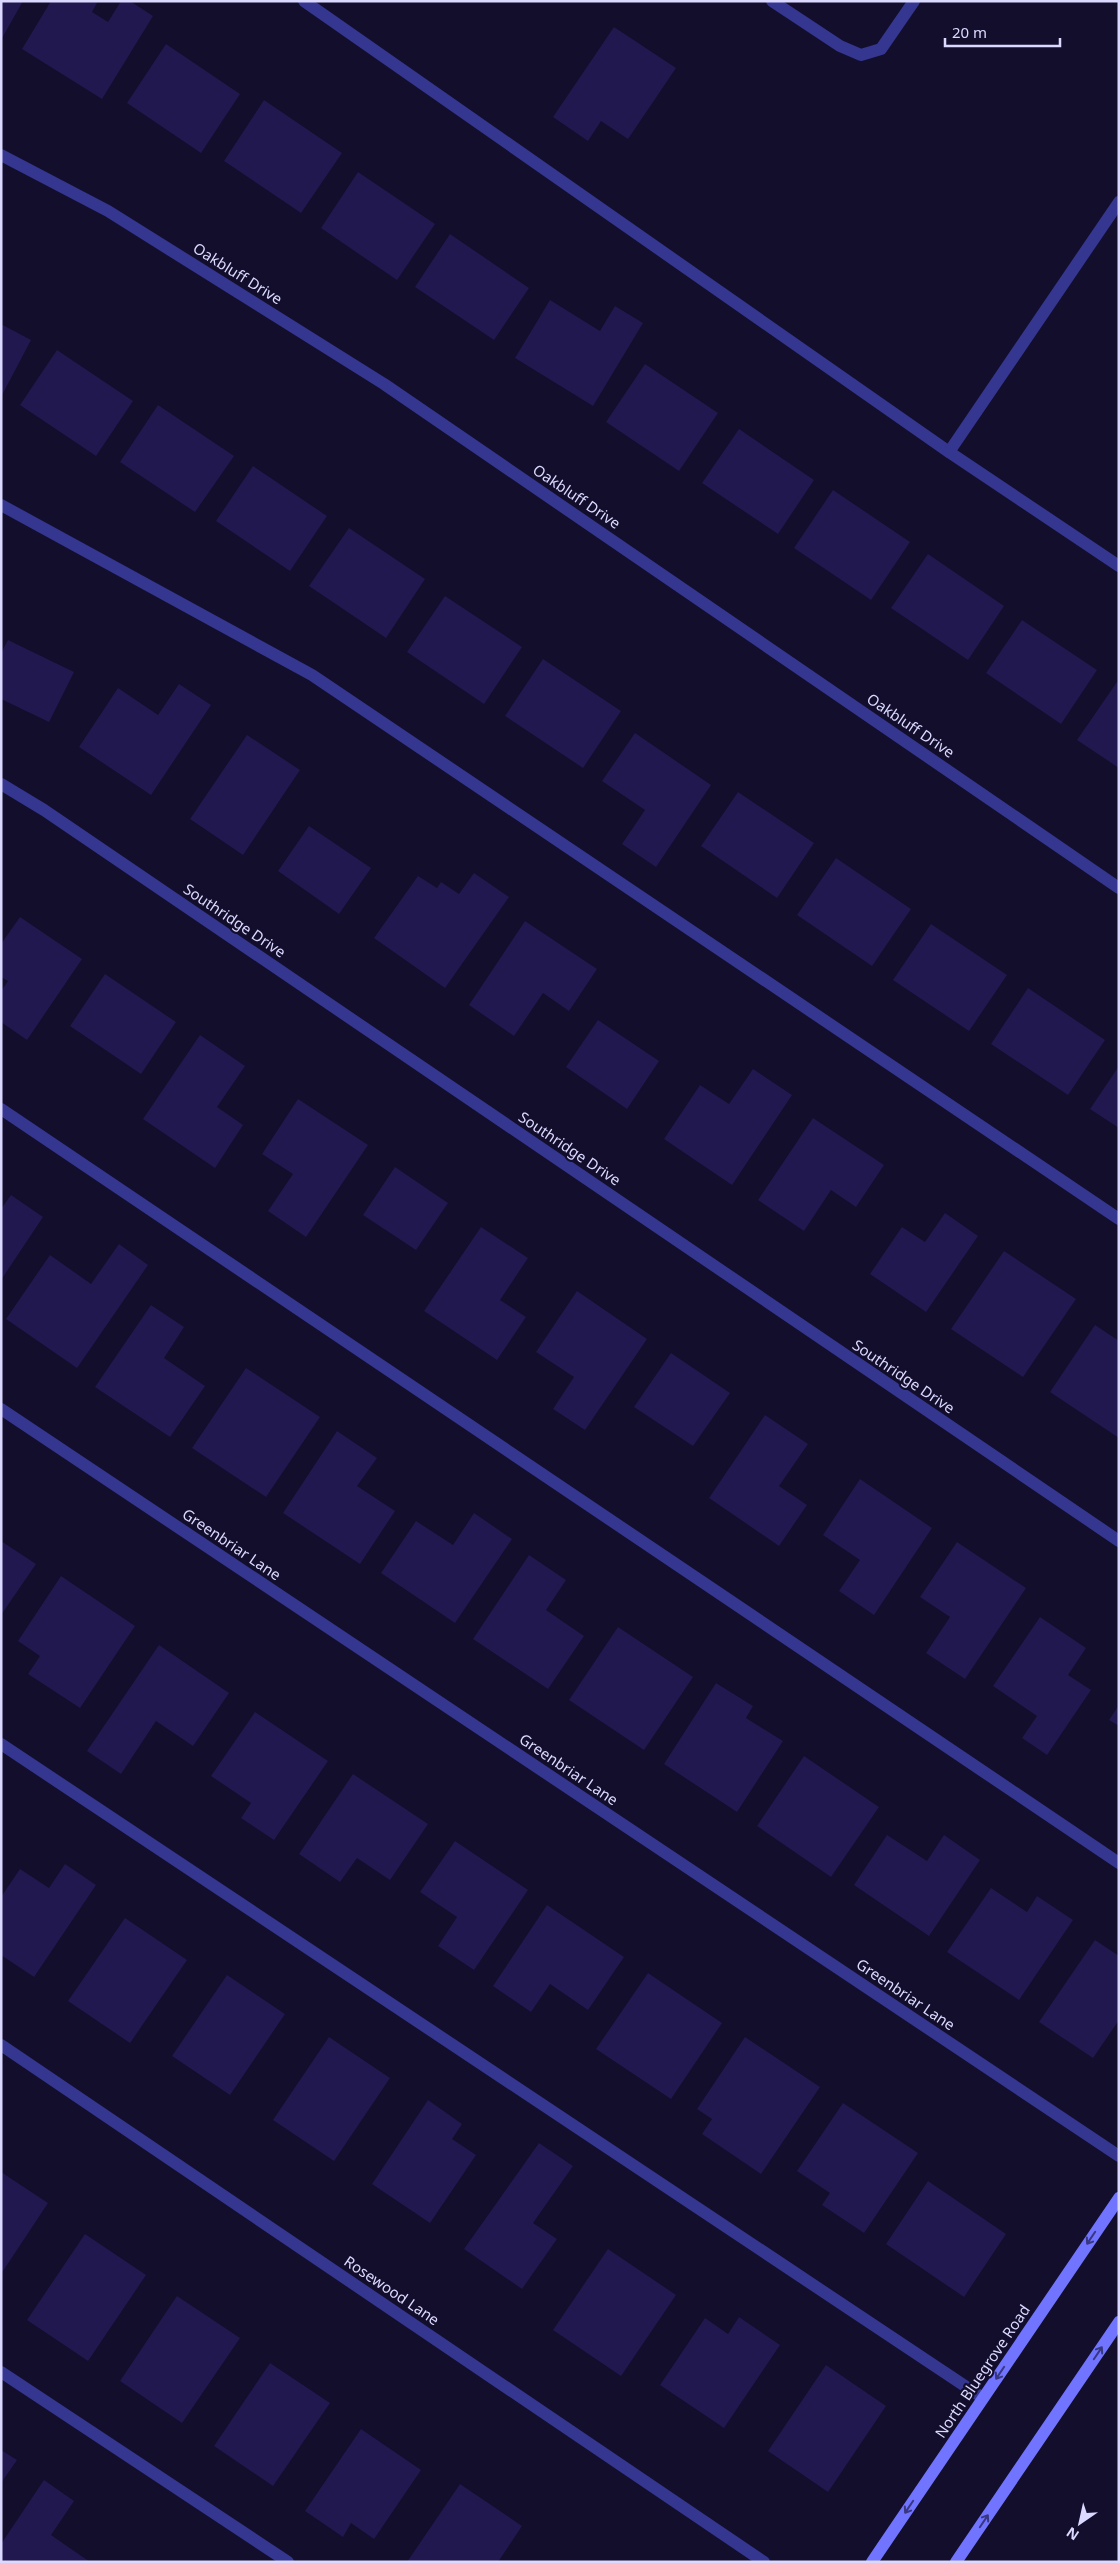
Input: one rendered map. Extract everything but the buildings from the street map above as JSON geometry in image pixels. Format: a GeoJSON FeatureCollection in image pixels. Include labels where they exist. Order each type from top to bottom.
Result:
{"type":"FeatureCollection","features":[{"type":"Feature","properties":{"kind":"main road","name":"North Bluegrove Road"},"geometry":{"type":"LineString","coordinates":[[872,2562],[1119,2198]]}},
{"type":"Feature","properties":{"kind":"main road"},"geometry":{"type":"LineString","coordinates":[[956,2562],[1119,2322]]}},
{"type":"Feature","properties":{"kind":"street"},"geometry":{"type":"LineString","coordinates":[[304,1],[949,452],[1119,566]]}},
{"type":"Feature","properties":{"kind":"street"},"geometry":{"type":"LineString","coordinates":[[772,1],[840,46],[861,55],[881,50],[914,1]]}},
{"type":"Feature","properties":{"kind":"street","name":"Oakbluff Drive"},"geometry":{"type":"LineString","coordinates":[[1,156],[108,211],[384,384],[1119,888]]}},
{"type":"Feature","properties":{"kind":"street"},"geometry":{"type":"LineString","coordinates":[[949,452],[1119,202]]}},
{"type":"Feature","properties":{"kind":"street"},"geometry":{"type":"LineString","coordinates":[[1,505],[312,675],[1119,1219]]}},
{"type":"Feature","properties":{"kind":"street","name":"Southridge Drive"},"geometry":{"type":"LineString","coordinates":[[1,784],[44,810],[1119,1541]]}},
{"type":"Feature","properties":{"kind":"street"},"geometry":{"type":"LineString","coordinates":[[1,1109],[1119,1863]]}},
{"type":"Feature","properties":{"kind":"street","name":"Greenbriar Lane"},"geometry":{"type":"LineString","coordinates":[[1,1409],[1119,2156]]}},
{"type":"Feature","properties":{"kind":"street"},"geometry":{"type":"LineString","coordinates":[[1,1744],[983,2398]]}},
{"type":"Feature","properties":{"kind":"street","name":"Rosewood Lane"},"geometry":{"type":"LineString","coordinates":[[1,2045],[764,2562]]}},
{"type":"Feature","properties":{"kind":"street"},"geometry":{"type":"LineString","coordinates":[[1,2372],[288,2562]]}}]}
